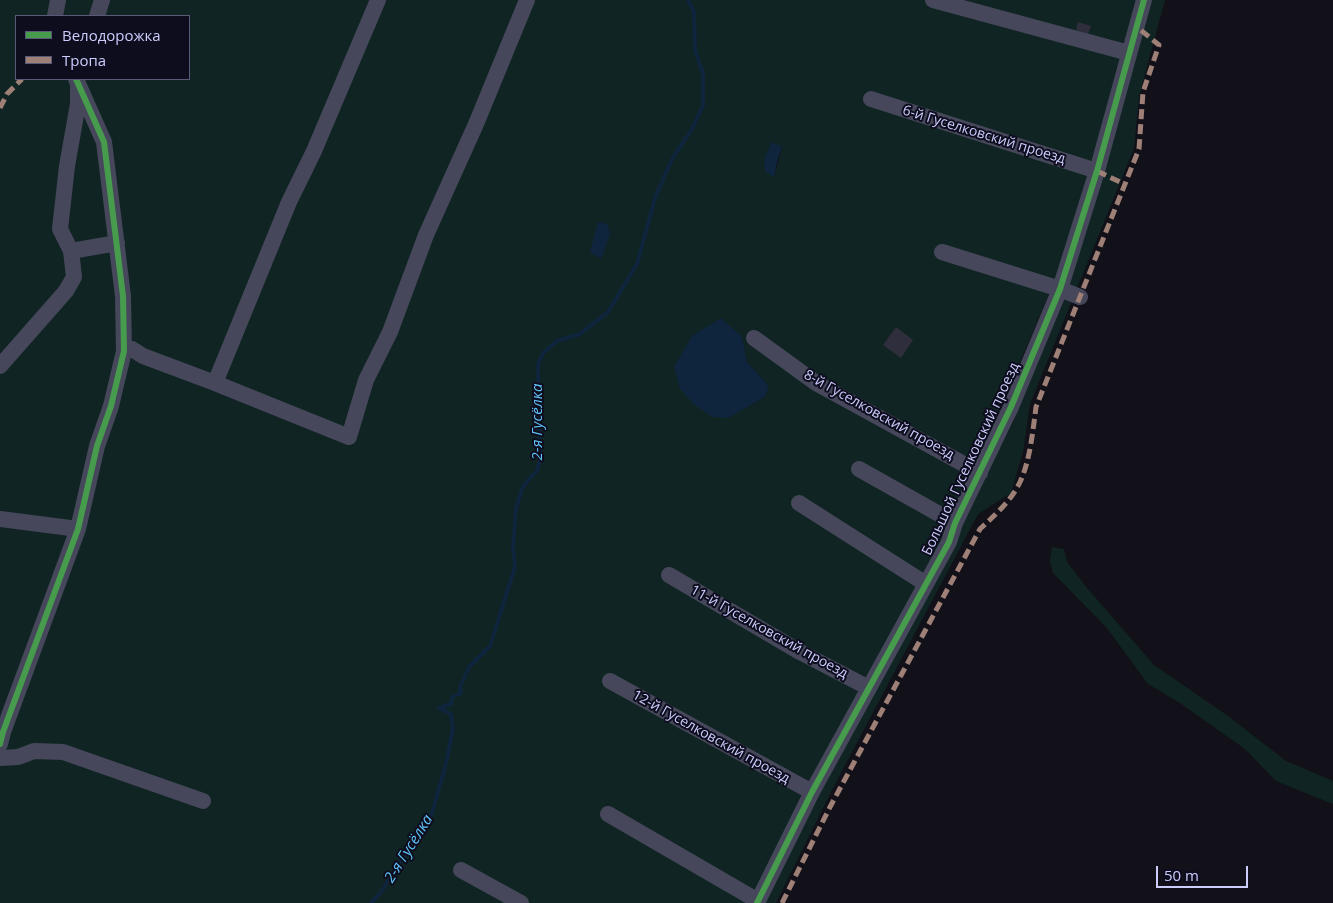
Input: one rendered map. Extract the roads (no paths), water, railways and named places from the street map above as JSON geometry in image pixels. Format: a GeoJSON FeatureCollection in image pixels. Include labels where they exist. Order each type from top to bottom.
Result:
{"type":"FeatureCollection","features":[{"type":"Feature","properties":{"kind":"street"},"geometry":{"type":"LineString","coordinates":[[55,15],[58,0]]}},
{"type":"Feature","properties":{"kind":"street"},"geometry":{"type":"LineString","coordinates":[[97,15],[102,0]]}},
{"type":"Feature","properties":{"kind":"street"},"geometry":{"type":"LineString","coordinates":[[215,383],[288,202],[314,151],[378,0]]}},
{"type":"Feature","properties":{"kind":"street"},"geometry":{"type":"LineString","coordinates":[[132,349],[143,356],[349,437],[366,380],[390,332],[426,235],[476,124],[527,0]]}},
{"type":"Feature","properties":{"kind":"street"},"geometry":{"type":"LineString","coordinates":[[933,0],[1129,53]]}},
{"type":"Feature","properties":{"kind":"street","name":"Большой Гуселковский проезд"},"geometry":{"type":"LineString","coordinates":[[758,902],[812,792],[949,542],[956,523],[1011,407],[1060,289],[1098,171],[1144,0]]}},
{"type":"Feature","properties":{"kind":"street"},"geometry":{"type":"LineString","coordinates":[[0,744],[2,732],[31,652],[78,529],[124,351],[123,296],[104,142],[78,80]]}},
{"type":"Feature","properties":{"kind":"street"},"geometry":{"type":"LineString","coordinates":[[0,366],[66,291],[74,277],[71,251],[60,229],[67,166],[78,104],[78,80]]}},
{"type":"Feature","properties":{"kind":"street","name":"6-й Гуселковский проезд"},"geometry":{"type":"LineString","coordinates":[[870,99],[1098,171]]}},
{"type":"Feature","properties":{"kind":"street"},"geometry":{"type":"LineString","coordinates":[[71,251],[117,243]]}},
{"type":"Feature","properties":{"kind":"street"},"geometry":{"type":"LineString","coordinates":[[942,252],[1080,297]]}},
{"type":"Feature","properties":{"kind":"street","name":"8-й Гуселковский проезд"},"geometry":{"type":"LineString","coordinates":[[754,338],[816,383],[980,472]]}},
{"type":"Feature","properties":{"kind":"street"},"geometry":{"type":"LineString","coordinates":[[859,469],[956,523]]}},
{"type":"Feature","properties":{"kind":"street"},"geometry":{"type":"LineString","coordinates":[[799,503],[926,584]]}},
{"type":"Feature","properties":{"kind":"street"},"geometry":{"type":"LineString","coordinates":[[0,519],[78,529]]}},
{"type":"Feature","properties":{"kind":"street","name":"11-й Гуселковский проезд"},"geometry":{"type":"LineString","coordinates":[[669,575],[800,652],[869,688]]}},
{"type":"Feature","properties":{"kind":"street","name":"12-й Гуселковский проезд"},"geometry":{"type":"LineString","coordinates":[[610,681],[812,792]]}},
{"type":"Feature","properties":{"kind":"street"},"geometry":{"type":"LineString","coordinates":[[0,758],[18,757],[34,751],[63,752],[203,801]]}},
{"type":"Feature","properties":{"kind":"street"},"geometry":{"type":"LineString","coordinates":[[608,814],[758,902]]}},
{"type":"Feature","properties":{"kind":"street"},"geometry":{"type":"LineString","coordinates":[[461,870],[521,903]]}},
{"type":"Feature","properties":{"kind":"water"},"geometry":{"type":"Polygon","coordinates":[[[772,142],[782,147],[774,177],[765,171],[764,160],[772,142]]]}},
{"type":"Feature","properties":{"kind":"water"},"geometry":{"type":"Polygon","coordinates":[[[598,222],[608,224],[610,235],[601,259],[590,252],[598,222]]]}},
{"type":"Feature","properties":{"kind":"water"},"geometry":{"type":"Polygon","coordinates":[[[721,318],[742,337],[747,362],[769,386],[765,397],[728,418],[712,417],[695,405],[680,389],[674,367],[692,336],[721,318]]]}},
{"type":"Feature","properties":{"kind":"waterway","name":"2-я Гусёлка"},"geometry":{"type":"LineString","coordinates":[[371,903],[381,892],[432,813],[446,764],[453,728],[451,714],[439,708],[451,704],[452,697],[461,693],[460,687],[469,667],[490,646],[515,567],[513,547],[516,509],[524,485],[537,471],[540,460],[538,364],[543,353],[557,341],[580,334],[608,312],[637,264],[655,198],[672,159],[692,129],[703,105],[703,74],[695,50],[694,12],[688,0]]}}]}
